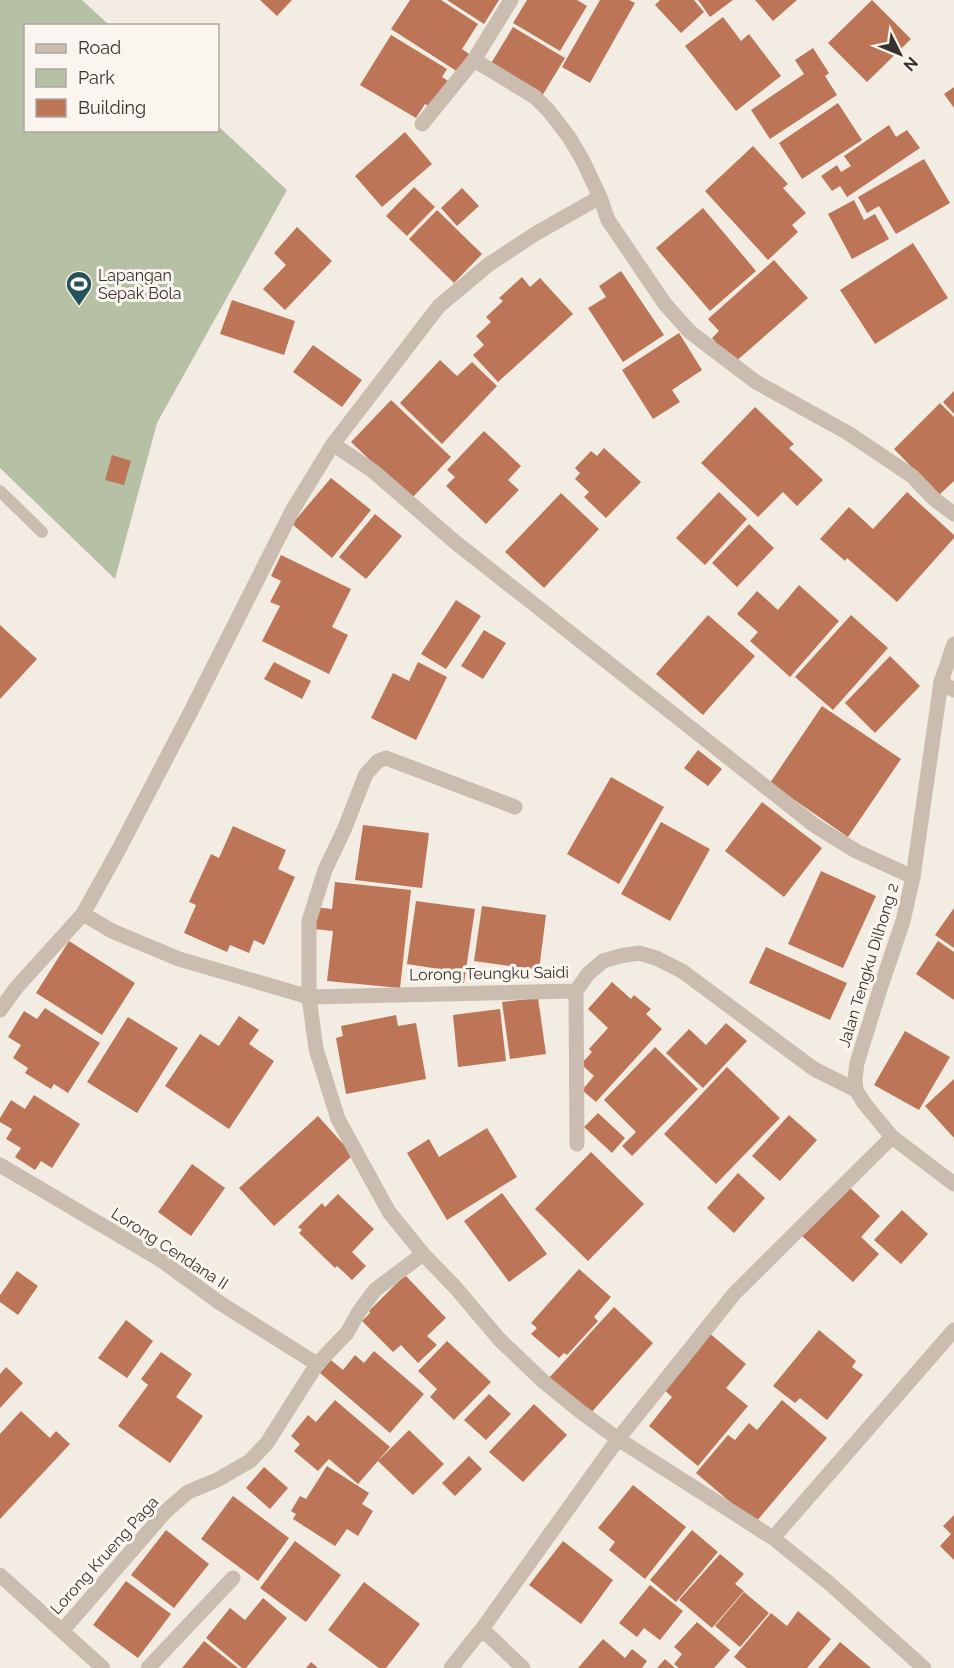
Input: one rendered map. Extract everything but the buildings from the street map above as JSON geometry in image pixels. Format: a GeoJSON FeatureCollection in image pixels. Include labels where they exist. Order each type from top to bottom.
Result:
{"type":"FeatureCollection","features":[{"type":"Feature","properties":{"kind":"street"},"geometry":{"type":"LineString","coordinates":[[422,124],[474,60],[511,0]]}},
{"type":"Feature","properties":{"kind":"street"},"geometry":{"type":"LineString","coordinates":[[474,60],[535,97],[548,110],[578,152],[600,197],[608,220],[665,304],[690,332],[756,382],[849,433],[912,476],[934,499],[954,514]]}},
{"type":"Feature","properties":{"kind":"street"},"geometry":{"type":"LineString","coordinates":[[0,1010],[22,981],[83,914],[164,764],[292,511],[333,444],[439,306],[488,265],[535,234],[600,197]]}},
{"type":"Feature","properties":{"kind":"street"},"geometry":{"type":"LineString","coordinates":[[333,444],[373,471],[455,542],[814,825],[856,851],[913,877]]}},
{"type":"Feature","properties":{"kind":"street","name":"Jalan Tengku Dilhong 2"},"geometry":{"type":"LineString","coordinates":[[856,1090],[857,1064],[903,921],[913,877],[954,644]]}},
{"type":"Feature","properties":{"kind":"street"},"geometry":{"type":"LineString","coordinates":[[515,807],[386,758],[378,761],[366,774],[325,870],[309,921],[309,997],[316,1048],[338,1119],[389,1212],[499,1339],[544,1382],[618,1439],[773,1538],[829,1583],[924,1668]]}},
{"type":"Feature","properties":{"kind":"street","name":"Lorong Teungku Saidi"},"geometry":{"type":"LineString","coordinates":[[83,914],[112,931],[180,959],[309,997],[576,991],[588,974],[603,961],[639,953],[656,958],[682,971],[814,1069],[856,1090]]}},
{"type":"Feature","properties":{"kind":"street"},"geometry":{"type":"LineString","coordinates":[[576,991],[577,1144]]}},
{"type":"Feature","properties":{"kind":"street"},"geometry":{"type":"LineString","coordinates":[[856,1090],[892,1137],[954,1184]]}},
{"type":"Feature","properties":{"kind":"street"},"geometry":{"type":"LineString","coordinates":[[451,1668],[482,1629],[618,1439],[734,1294],[892,1137]]}},
{"type":"Feature","properties":{"kind":"street","name":"Lorong Cendana II"},"geometry":{"type":"LineString","coordinates":[[0,1165],[161,1260],[220,1303],[317,1364]]}},
{"type":"Feature","properties":{"kind":"street","name":"Lorong Krueng Paga"},"geometry":{"type":"LineString","coordinates":[[62,1631],[166,1510],[188,1492],[217,1480],[250,1461],[262,1449],[317,1364],[347,1333],[375,1290],[423,1254]]}},
{"type":"Feature","properties":{"kind":"street"},"geometry":{"type":"LineString","coordinates":[[773,1538],[954,1330]]}},
{"type":"Feature","properties":{"kind":"street"},"geometry":{"type":"LineString","coordinates":[[0,1575],[103,1668]]}},
{"type":"Feature","properties":{"kind":"street"},"geometry":{"type":"LineString","coordinates":[[148,1668],[233,1578]]}},
{"type":"Feature","properties":{"kind":"street"},"geometry":{"type":"LineString","coordinates":[[482,1629],[523,1668]]}},
{"type":"Feature","properties":{"kind":"lane"},"geometry":{"type":"LineString","coordinates":[[0,491],[42,532]]}},
{"type":"Feature","properties":{"kind":"green space","name":"Lapangan Sepak Bola"},"geometry":{"type":"Polygon","coordinates":[[[0,0],[82,0],[108,24],[24,24],[24,132],[219,132],[219,127],[287,190],[157,423],[115,579],[0,468],[0,0]]]}},
{"type":"Feature","properties":{"kind":"place","name":"Lapangan Sepak Bola"},"geometry":{"type":"Point","coordinates":[79,307]}}]}
